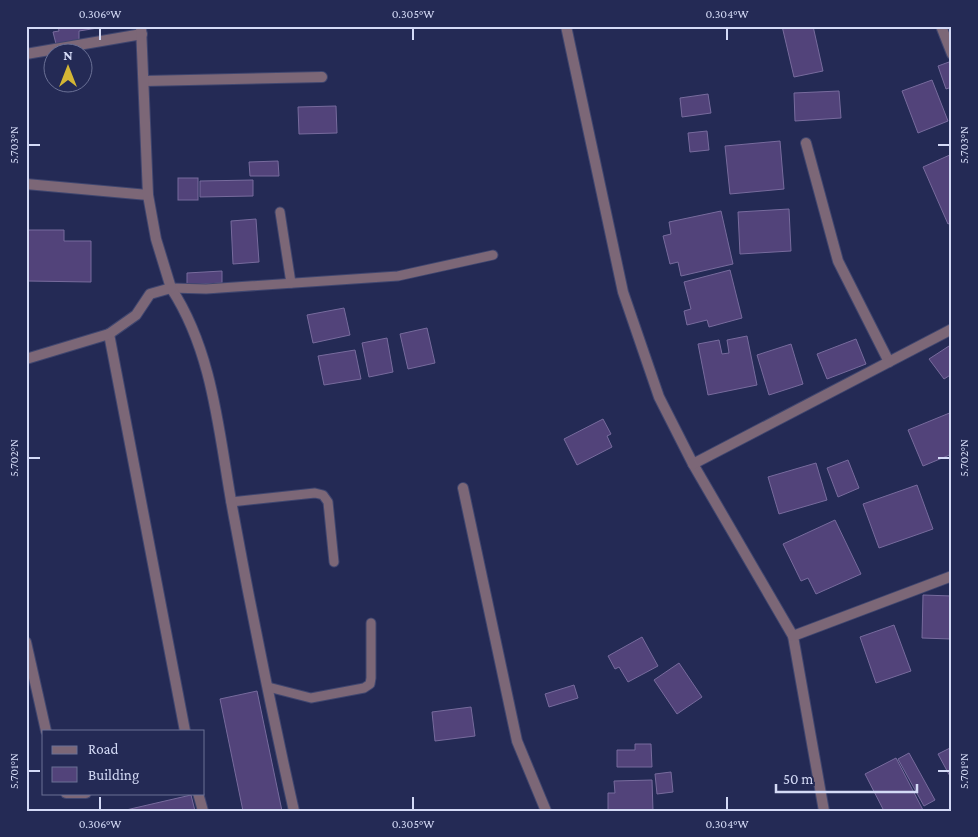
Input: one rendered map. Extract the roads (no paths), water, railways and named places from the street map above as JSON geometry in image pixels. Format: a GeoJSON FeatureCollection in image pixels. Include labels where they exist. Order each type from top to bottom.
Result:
{"type":"FeatureCollection","features":[{"type":"Feature","properties":{"kind":"street"},"geometry":{"type":"LineString","coordinates":[[566,26],[623,292],[658,397],[693,464],[793,636],[824,811]]}},
{"type":"Feature","properties":{"kind":"street"},"geometry":{"type":"LineString","coordinates":[[941,26],[952,54]]}},
{"type":"Feature","properties":{"kind":"street"},"geometry":{"type":"LineString","coordinates":[[26,54],[142,30],[148,194],[156,239],[171,288],[184,308],[196,333],[209,377],[231,502],[294,811]]}},
{"type":"Feature","properties":{"kind":"street"},"geometry":{"type":"LineString","coordinates":[[144,81],[322,78]]}},
{"type":"Feature","properties":{"kind":"street"},"geometry":{"type":"LineString","coordinates":[[806,143],[838,261],[889,362]]}},
{"type":"Feature","properties":{"kind":"street"},"geometry":{"type":"LineString","coordinates":[[26,184],[148,194]]}},
{"type":"Feature","properties":{"kind":"street"},"geometry":{"type":"LineString","coordinates":[[26,359],[109,334],[136,315],[150,294],[171,288]]}},
{"type":"Feature","properties":{"kind":"street"},"geometry":{"type":"LineString","coordinates":[[693,464],[952,329]]}},
{"type":"Feature","properties":{"kind":"street"},"geometry":{"type":"LineString","coordinates":[[109,334],[185,730]]}},
{"type":"Feature","properties":{"kind":"street"},"geometry":{"type":"LineString","coordinates":[[463,488],[517,741],[546,811]]}},
{"type":"Feature","properties":{"kind":"street"},"geometry":{"type":"LineString","coordinates":[[793,636],[952,576]]}},
{"type":"Feature","properties":{"kind":"street"},"geometry":{"type":"LineString","coordinates":[[26,642],[46,730]]}},
{"type":"Feature","properties":{"kind":"street"},"geometry":{"type":"LineString","coordinates":[[198,794],[203,811]]}},
{"type":"Feature","properties":{"kind":"lane"},"geometry":{"type":"LineString","coordinates":[[280,212],[291,283]]}},
{"type":"Feature","properties":{"kind":"lane"},"geometry":{"type":"LineString","coordinates":[[171,288],[206,289],[398,276],[493,255]]}},
{"type":"Feature","properties":{"kind":"lane"},"geometry":{"type":"LineString","coordinates":[[231,502],[315,493],[323,495],[328,502],[334,562]]}},
{"type":"Feature","properties":{"kind":"lane"},"geometry":{"type":"LineString","coordinates":[[268,687],[297,696],[311,698],[364,688],[370,684],[371,678],[371,623]]}}]}
